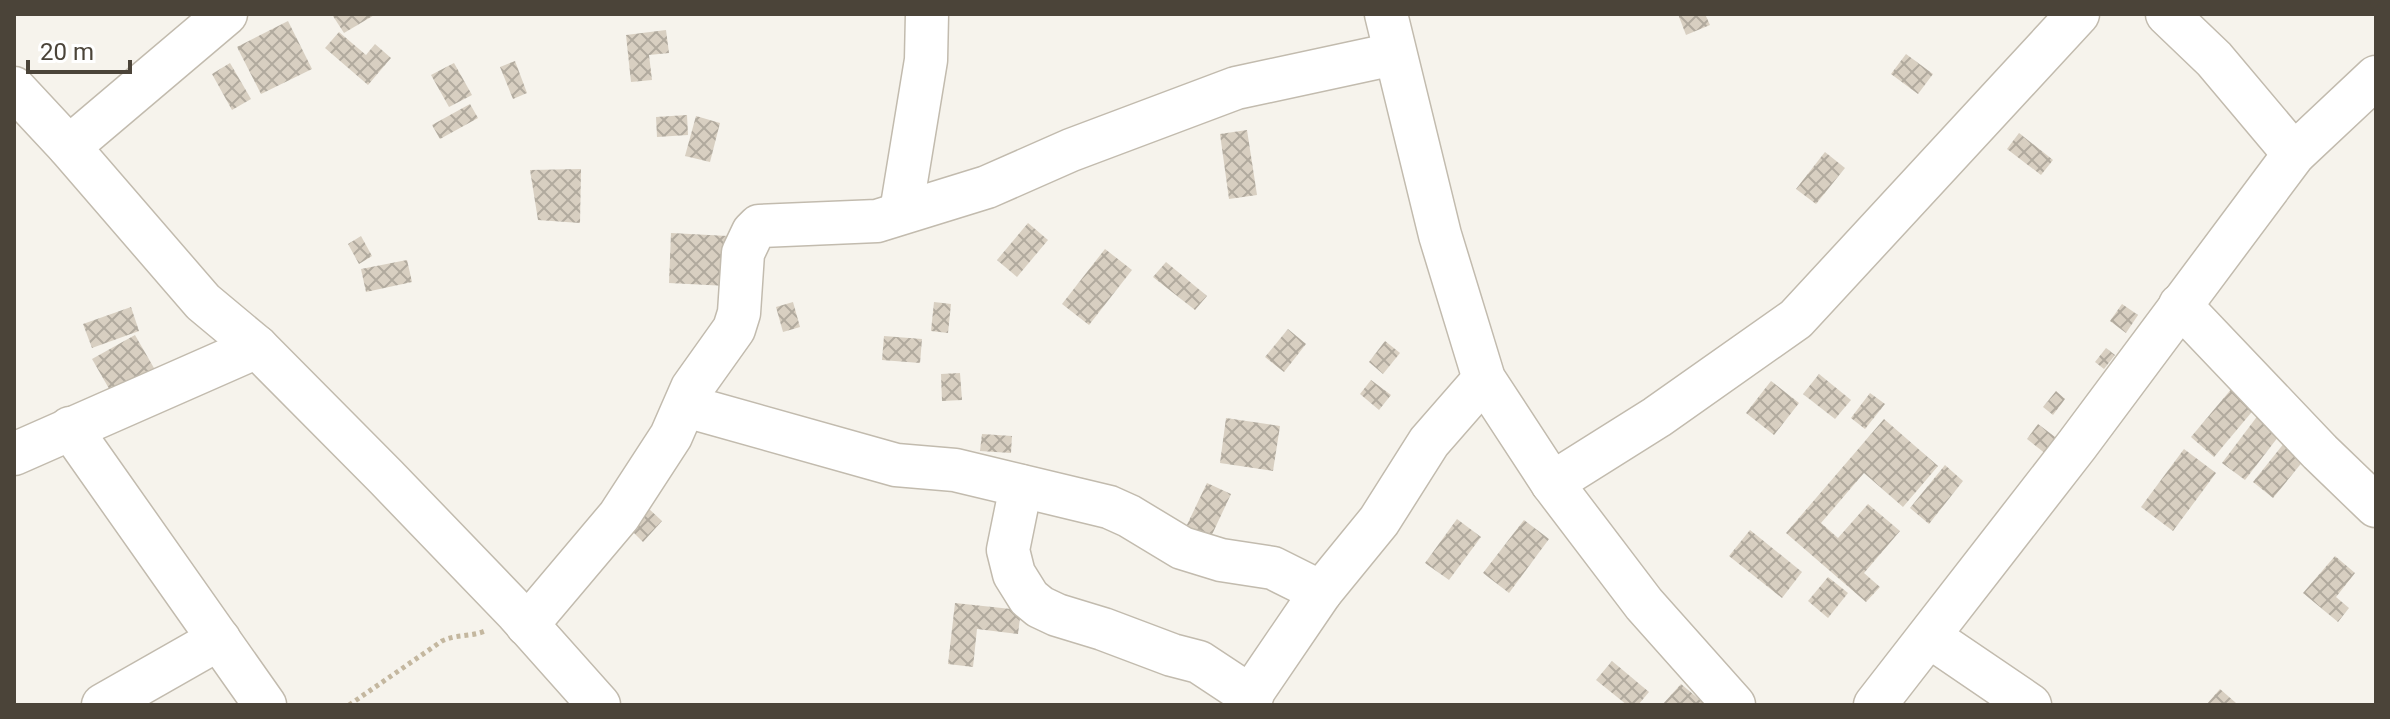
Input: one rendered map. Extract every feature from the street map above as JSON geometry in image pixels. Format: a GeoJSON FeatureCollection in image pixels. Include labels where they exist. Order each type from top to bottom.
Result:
{"type":"FeatureCollection","features":[{"type":"Feature","properties":{"kind":"street"},"geometry":{"type":"LineString","coordinates":[[69,147],[226,14]]}},
{"type":"Feature","properties":{"kind":"street"},"geometry":{"type":"LineString","coordinates":[[901,212],[926,60],[927,14]]}},
{"type":"Feature","properties":{"kind":"street"},"geometry":{"type":"LineString","coordinates":[[1386,14],[1440,235],[1484,379],[1552,483],[1644,604],[1734,705]]}},
{"type":"Feature","properties":{"kind":"street"},"geometry":{"type":"LineString","coordinates":[[1552,483],[1657,417],[1796,319],[2078,14]]}},
{"type":"Feature","properties":{"kind":"street"},"geometry":{"type":"LineString","coordinates":[[2167,14],[2214,59],[2294,154]]}},
{"type":"Feature","properties":{"kind":"street"},"geometry":{"type":"LineString","coordinates":[[522,619],[619,516],[651,470],[686,406],[692,388],[734,329],[739,313],[743,253],[759,226],[877,221],[987,187],[1071,150],[1236,88],[1394,54]]}},
{"type":"Feature","properties":{"kind":"street"},"geometry":{"type":"LineString","coordinates":[[1875,705],[2077,445],[2294,154],[2376,77]]}},
{"type":"Feature","properties":{"kind":"street"},"geometry":{"type":"LineString","coordinates":[[14,88],[203,302],[257,347],[386,477],[522,619],[599,705]]}},
{"type":"Feature","properties":{"kind":"street"},"geometry":{"type":"LineString","coordinates":[[2180,305],[2376,506]]}},
{"type":"Feature","properties":{"kind":"street"},"geometry":{"type":"LineString","coordinates":[[14,454],[257,347]]}},
{"type":"Feature","properties":{"kind":"street"},"geometry":{"type":"LineString","coordinates":[[1021,486],[1008,550],[1014,574],[1029,598],[1057,615],[1199,662],[1248,701],[1321,592],[1379,521],[1429,442],[1484,379]]}},
{"type":"Feature","properties":{"kind":"street"},"geometry":{"type":"LineString","coordinates":[[686,406],[896,465],[955,470],[1109,507],[1182,548],[1221,560],[1273,568],[1321,592]]}},
{"type":"Feature","properties":{"kind":"street"},"geometry":{"type":"LineString","coordinates":[[70,428],[265,705]]}},
{"type":"Feature","properties":{"kind":"street"},"geometry":{"type":"LineString","coordinates":[[1930,637],[2030,705]]}},
{"type":"Feature","properties":{"kind":"street"},"geometry":{"type":"LineString","coordinates":[[103,705],[219,639]]}},
{"type":"Feature","properties":{"kind":"path"},"geometry":{"type":"LineString","coordinates":[[349,705],[442,641],[455,635],[481,633],[522,619]]}},
{"type":"Feature","properties":{"kind":"building"},"geometry":{"type":"Polygon","coordinates":[[[376,14],[344,33],[333,16],[376,14]]]}},
{"type":"Feature","properties":{"kind":"building"},"geometry":{"type":"Polygon","coordinates":[[[1678,14],[1705,14],[1710,25],[1686,35],[1678,14]]]}},
{"type":"Feature","properties":{"kind":"building"},"geometry":{"type":"Polygon","coordinates":[[[288,21],[312,69],[261,94],[237,47],[288,21]]]}},
{"type":"Feature","properties":{"kind":"building"},"geometry":{"type":"Polygon","coordinates":[[[666,30],[669,53],[649,55],[652,80],[631,82],[626,35],[666,30]]]}},
{"type":"Feature","properties":{"kind":"building"},"geometry":{"type":"Polygon","coordinates":[[[339,32],[366,55],[375,44],[391,58],[368,85],[325,48],[339,32]]]}},
{"type":"Feature","properties":{"kind":"building"},"geometry":{"type":"Polygon","coordinates":[[[1906,54],[1933,74],[1918,94],[1891,74],[1906,54]]]}},
{"type":"Feature","properties":{"kind":"building"},"geometry":{"type":"Polygon","coordinates":[[[515,61],[527,93],[513,99],[500,67],[515,61]]]}},
{"type":"Feature","properties":{"kind":"building"},"geometry":{"type":"Polygon","coordinates":[[[230,63],[251,99],[232,110],[212,74],[230,63]]]}},
{"type":"Feature","properties":{"kind":"building"},"geometry":{"type":"Polygon","coordinates":[[[454,63],[472,95],[449,107],[431,75],[454,63]]]}},
{"type":"Feature","properties":{"kind":"building"},"geometry":{"type":"Polygon","coordinates":[[[470,104],[478,118],[440,139],[432,125],[470,104]]]}},
{"type":"Feature","properties":{"kind":"building"},"geometry":{"type":"Polygon","coordinates":[[[687,115],[688,135],[657,137],[656,117],[687,115]]]}},
{"type":"Feature","properties":{"kind":"building"},"geometry":{"type":"Polygon","coordinates":[[[696,116],[720,123],[710,162],[685,156],[696,116]]]}},
{"type":"Feature","properties":{"kind":"building"},"geometry":{"type":"Polygon","coordinates":[[[1247,130],[1257,195],[1229,199],[1220,134],[1247,130]]]}},
{"type":"Feature","properties":{"kind":"building"},"geometry":{"type":"Polygon","coordinates":[[[2019,133],[2053,160],[2041,175],[2007,149],[2019,133]]]}},
{"type":"Feature","properties":{"kind":"building"},"geometry":{"type":"Polygon","coordinates":[[[1825,152],[1845,168],[1816,204],[1796,189],[1825,152]]]}},
{"type":"Feature","properties":{"kind":"building"},"geometry":{"type":"Polygon","coordinates":[[[581,169],[580,223],[538,220],[530,170],[581,169]]]}},
{"type":"Feature","properties":{"kind":"building"},"geometry":{"type":"Polygon","coordinates":[[[1028,223],[1048,240],[1017,277],[997,260],[1028,223]]]}},
{"type":"Feature","properties":{"kind":"building"},"geometry":{"type":"Polygon","coordinates":[[[671,233],[728,236],[727,286],[669,283],[671,233]]]}},
{"type":"Feature","properties":{"kind":"building"},"geometry":{"type":"Polygon","coordinates":[[[361,236],[372,256],[359,264],[348,244],[361,236]]]}},
{"type":"Feature","properties":{"kind":"building"},"geometry":{"type":"Polygon","coordinates":[[[1105,249],[1132,270],[1089,325],[1062,304],[1105,249]]]}},
{"type":"Feature","properties":{"kind":"building"},"geometry":{"type":"Polygon","coordinates":[[[407,260],[412,282],[366,292],[361,269],[407,260]]]}},
{"type":"Feature","properties":{"kind":"building"},"geometry":{"type":"Polygon","coordinates":[[[1166,262],[1207,296],[1195,310],[1153,277],[1166,262]]]}},
{"type":"Feature","properties":{"kind":"building"},"geometry":{"type":"Polygon","coordinates":[[[793,302],[800,327],[783,332],[776,307],[793,302]]]}},
{"type":"Feature","properties":{"kind":"building"},"geometry":{"type":"Polygon","coordinates":[[[934,302],[951,304],[948,333],[931,331],[934,302]]]}},
{"type":"Feature","properties":{"kind":"building"},"geometry":{"type":"Polygon","coordinates":[[[2122,304],[2138,315],[2126,333],[2110,321],[2122,304]]]}},
{"type":"Feature","properties":{"kind":"building"},"geometry":{"type":"Polygon","coordinates":[[[131,307],[139,331],[92,348],[83,324],[131,307]]]}},
{"type":"Feature","properties":{"kind":"building"},"geometry":{"type":"Polygon","coordinates":[[[1288,329],[1306,344],[1284,372],[1265,357],[1288,329]]]}},
{"type":"Feature","properties":{"kind":"building"},"geometry":{"type":"Polygon","coordinates":[[[135,335],[158,375],[115,399],[92,359],[135,335]]]}},
{"type":"Feature","properties":{"kind":"building"},"geometry":{"type":"Polygon","coordinates":[[[884,336],[922,339],[920,363],[882,360],[884,336]]]}},
{"type":"Feature","properties":{"kind":"building"},"geometry":{"type":"Polygon","coordinates":[[[1385,341],[1400,353],[1383,374],[1369,362],[1385,341]]]}},
{"type":"Feature","properties":{"kind":"building"},"geometry":{"type":"Polygon","coordinates":[[[2106,348],[2115,355],[2104,369],[2095,362],[2106,348]]]}},
{"type":"Feature","properties":{"kind":"building"},"geometry":{"type":"Polygon","coordinates":[[[960,373],[962,400],[942,401],[941,374],[960,373]]]}},
{"type":"Feature","properties":{"kind":"building"},"geometry":{"type":"Polygon","coordinates":[[[1819,374],[1851,400],[1835,419],[1803,394],[1819,374]]]}},
{"type":"Feature","properties":{"kind":"building"},"geometry":{"type":"Polygon","coordinates":[[[1371,380],[1391,395],[1379,410],[1360,394],[1371,380]]]}},
{"type":"Feature","properties":{"kind":"building"},"geometry":{"type":"Polygon","coordinates":[[[1771,381],[1799,403],[1774,435],[1746,413],[1771,381]]]}},
{"type":"Feature","properties":{"kind":"building"},"geometry":{"type":"Polygon","coordinates":[[[2233,387],[2256,407],[2214,457],[2191,437],[2233,387]]]}},
{"type":"Feature","properties":{"kind":"building"},"geometry":{"type":"Polygon","coordinates":[[[2056,391],[2065,399],[2053,415],[2043,407],[2056,391]]]}},
{"type":"Feature","properties":{"kind":"building"},"geometry":{"type":"Polygon","coordinates":[[[1870,393],[1885,404],[1865,429],[1851,418],[1870,393]]]}},
{"type":"Feature","properties":{"kind":"building"},"geometry":{"type":"Polygon","coordinates":[[[2262,410],[2285,428],[2245,480],[2222,463],[2262,410]]]}},
{"type":"Feature","properties":{"kind":"building"},"geometry":{"type":"Polygon","coordinates":[[[1226,418],[1280,426],[1273,471],[1220,463],[1226,418]]]}},
{"type":"Feature","properties":{"kind":"building"},"geometry":{"type":"Polygon","coordinates":[[[1884,419],[1938,466],[1903,507],[1864,473],[1821,523],[1838,538],[1868,504],[1900,531],[1864,573],[1880,587],[1866,602],[1786,533],[1884,419]]]}},
{"type":"Feature","properties":{"kind":"building"},"geometry":{"type":"Polygon","coordinates":[[[2038,424],[2063,443],[2051,458],[2027,439],[2038,424]]]}},
{"type":"Feature","properties":{"kind":"building"},"geometry":{"type":"Polygon","coordinates":[[[2293,432],[2313,449],[2273,498],[2253,482],[2293,432]]]}},
{"type":"Feature","properties":{"kind":"building"},"geometry":{"type":"Polygon","coordinates":[[[982,434],[1012,436],[1011,453],[980,451],[982,434]]]}},
{"type":"Feature","properties":{"kind":"building"},"geometry":{"type":"Polygon","coordinates":[[[2184,449],[2216,473],[2173,531],[2141,507],[2184,449]]]}},
{"type":"Feature","properties":{"kind":"building"},"geometry":{"type":"Polygon","coordinates":[[[1945,465],[1963,481],[1929,524],[1910,508],[1945,465]]]}},
{"type":"Feature","properties":{"kind":"building"},"geometry":{"type":"Polygon","coordinates":[[[1207,483],[1231,494],[1209,541],[1185,529],[1207,483]]]}},
{"type":"Feature","properties":{"kind":"building"},"geometry":{"type":"Polygon","coordinates":[[[648,508],[662,521],[643,542],[630,529],[648,508]]]}},
{"type":"Feature","properties":{"kind":"building"},"geometry":{"type":"Polygon","coordinates":[[[1457,519],[1481,537],[1449,580],[1425,563],[1457,519]]]}},
{"type":"Feature","properties":{"kind":"building"},"geometry":{"type":"Polygon","coordinates":[[[1524,520],[1549,539],[1509,593],[1483,573],[1524,520]]]}},
{"type":"Feature","properties":{"kind":"building"},"geometry":{"type":"Polygon","coordinates":[[[1750,530],[1802,572],[1782,598],[1729,556],[1750,530]]]}},
{"type":"Feature","properties":{"kind":"building"},"geometry":{"type":"Polygon","coordinates":[[[2335,556],[2355,573],[2336,597],[2349,608],[2338,622],[2303,593],[2335,556]]]}},
{"type":"Feature","properties":{"kind":"building"},"geometry":{"type":"Polygon","coordinates":[[[1828,577],[1848,593],[1828,618],[1808,601],[1828,577]]]}},
{"type":"Feature","properties":{"kind":"building"},"geometry":{"type":"Polygon","coordinates":[[[955,603],[1021,610],[1018,634],[977,629],[973,667],[948,664],[955,603]]]}},
{"type":"Feature","properties":{"kind":"building"},"geometry":{"type":"Polygon","coordinates":[[[1612,661],[1649,692],[1638,705],[1627,705],[1596,680],[1612,661]]]}},
{"type":"Feature","properties":{"kind":"building"},"geometry":{"type":"Polygon","coordinates":[[[1681,684],[1706,705],[1662,705],[1681,684]]]}},
{"type":"Feature","properties":{"kind":"building"},"geometry":{"type":"Polygon","coordinates":[[[2220,689],[2236,703],[2206,705],[2220,689]]]}}]}
